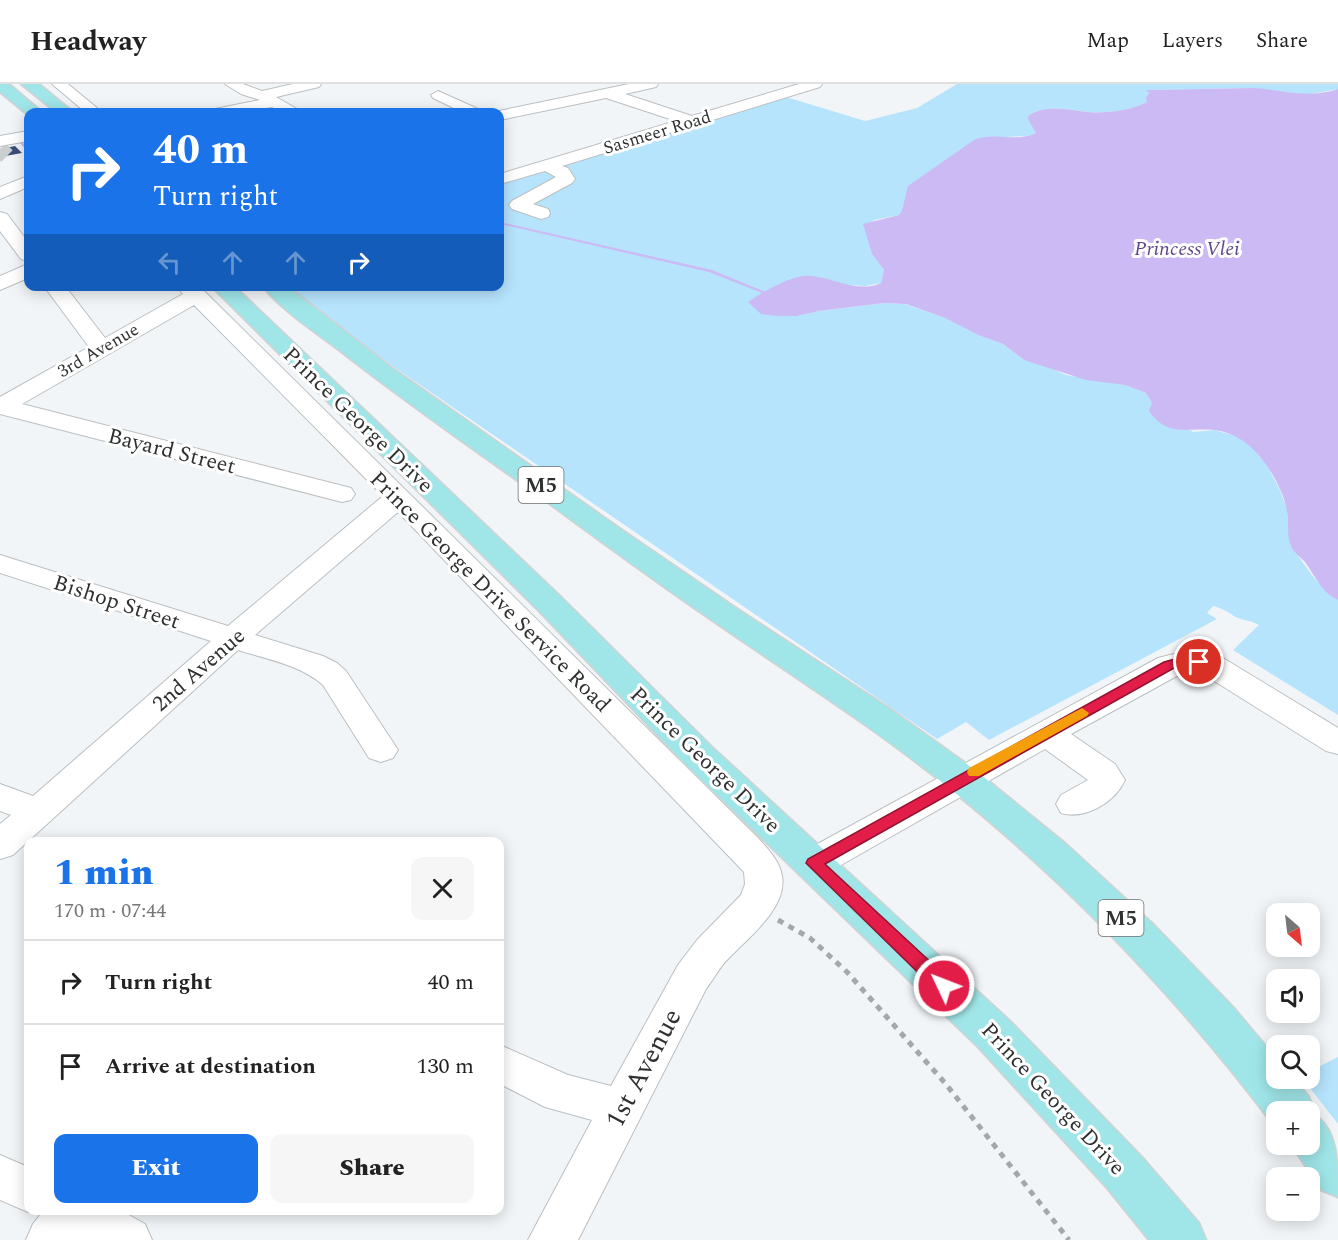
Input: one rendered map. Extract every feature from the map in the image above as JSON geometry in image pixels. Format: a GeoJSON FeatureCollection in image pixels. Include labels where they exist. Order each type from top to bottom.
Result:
{"type":"FeatureCollection","features":[{"type":"Feature","properties":{"kind":"main road"},"geometry":{"type":"LineString","coordinates":[[0,84],[29,108]]}},
{"type":"Feature","properties":{"kind":"main road"},"geometry":{"type":"LineString","coordinates":[[29,84],[60,108]]}},
{"type":"Feature","properties":{"kind":"main road"},"geometry":{"type":"LineString","coordinates":[[0,94],[15,105],[24,108]]}},
{"type":"Feature","properties":{"kind":"main road","name":"Prince George Drive"},"geometry":{"type":"LineString","coordinates":[[203,291],[549,603],[699,756],[994,1034],[1124,1172],[1181,1240]]}},
{"type":"Feature","properties":{"kind":"main road","name":"Prince George Drive"},"geometry":{"type":"LineString","coordinates":[[279,291],[336,338],[420,399],[676,581],[962,779],[1049,851],[1139,935],[1221,1022],[1283,1101]]}},
{"type":"Feature","properties":{"kind":"main road"},"geometry":{"type":"LineString","coordinates":[[1320,1149],[1338,1174]]}},
{"type":"Feature","properties":{"kind":"street"},"geometry":{"type":"LineString","coordinates":[[58,84],[89,108]]}},
{"type":"Feature","properties":{"kind":"street"},"geometry":{"type":"LineString","coordinates":[[232,84],[268,98],[285,108]]}},
{"type":"Feature","properties":{"kind":"street"},"geometry":{"type":"LineString","coordinates":[[234,108],[314,84]]}},
{"type":"Feature","properties":{"kind":"street"},"geometry":{"type":"LineString","coordinates":[[579,84],[691,122]]}},
{"type":"Feature","properties":{"kind":"street"},"geometry":{"type":"LineString","coordinates":[[504,114],[651,84]]}},
{"type":"Feature","properties":{"kind":"street","name":"Sasmeer Road"},"geometry":{"type":"LineString","coordinates":[[504,177],[814,84]]}},
{"type":"Feature","properties":{"kind":"street"},"geometry":{"type":"LineString","coordinates":[[438,95],[465,108]]}},
{"type":"Feature","properties":{"kind":"street"},"geometry":{"type":"LineString","coordinates":[[0,141],[24,137]]}},
{"type":"Feature","properties":{"kind":"street"},"geometry":{"type":"LineString","coordinates":[[541,213],[518,205],[566,179],[562,172],[546,165]]}},
{"type":"Feature","properties":{"kind":"street"},"geometry":{"type":"LineString","coordinates":[[0,194],[24,183]]}},
{"type":"Feature","properties":{"kind":"street"},"geometry":{"type":"LineString","coordinates":[[0,218],[24,250]]}},
{"type":"Feature","properties":{"kind":"street"},"geometry":{"type":"LineString","coordinates":[[0,284],[24,272]]}},
{"type":"Feature","properties":{"kind":"street"},"geometry":{"type":"LineString","coordinates":[[58,291],[101,347]]}},
{"type":"Feature","properties":{"kind":"street","name":"3rd Avenue"},"geometry":{"type":"LineString","coordinates":[[1,406],[200,291]]}},
{"type":"Feature","properties":{"kind":"street","name":"Prince George Drive Service Road"},"geometry":{"type":"LineString","coordinates":[[203,291],[399,497],[757,861],[763,874],[764,914]]}},
{"type":"Feature","properties":{"kind":"street","name":"Bayard Street"},"geometry":{"type":"LineString","coordinates":[[1,406],[342,494]]}},
{"type":"Feature","properties":{"kind":"street","name":"2nd Avenue"},"geometry":{"type":"LineString","coordinates":[[0,845],[233,638],[399,497]]}},
{"type":"Feature","properties":{"kind":"street","name":"Bishop Street"},"geometry":{"type":"LineString","coordinates":[[0,564],[326,670],[335,678],[381,750]]}},
{"type":"Feature","properties":{"kind":"street"},"geometry":{"type":"LineString","coordinates":[[814,863],[1169,665],[1186,661],[1212,665],[1338,743]]}},
{"type":"Feature","properties":{"kind":"street"},"geometry":{"type":"LineString","coordinates":[[1046,733],[1103,773],[1108,780],[1105,786],[1074,804]]}},
{"type":"Feature","properties":{"kind":"street"},"geometry":{"type":"LineString","coordinates":[[0,797],[38,811]]}},
{"type":"Feature","properties":{"kind":"street","name":"1st Avenue"},"geometry":{"type":"LineString","coordinates":[[552,1240],[692,977],[709,953],[764,914]]}},
{"type":"Feature","properties":{"kind":"street"},"geometry":{"type":"LineString","coordinates":[[504,1065],[561,1093],[622,1108]]}},
{"type":"Feature","properties":{"kind":"street"},"geometry":{"type":"LineString","coordinates":[[0,1177],[24,1188]]}},
{"type":"Feature","properties":{"kind":"street"},"geometry":{"type":"LineString","coordinates":[[65,1221],[128,1240]]}},
{"type":"Feature","properties":{"kind":"path"},"geometry":{"type":"LineString","coordinates":[[764,914],[810,938],[848,972],[945,1083],[1069,1240]]}},
{"type":"Feature","properties":{"kind":"shaded area"},"geometry":{"type":"Polygon","coordinates":[[[957,84],[1338,84],[1338,89],[1306,95],[1254,88],[1147,90],[1149,93],[1147,102],[1119,111],[1051,109],[1037,112],[1029,115],[1037,133],[1000,139],[953,160],[909,186],[899,215],[874,220],[866,231],[872,254],[884,270],[881,283],[865,286],[790,281],[749,302],[797,316],[884,303],[905,304],[945,318],[978,335],[1003,344],[1024,360],[1044,365],[1066,375],[1125,385],[1146,393],[1152,403],[1193,432],[1215,430],[1238,437],[1253,448],[1266,464],[1279,488],[1287,509],[1290,545],[1315,579],[1332,597],[1338,600],[1338,715],[1233,650],[1259,625],[1213,606],[1207,613],[1217,619],[989,740],[966,722],[937,739],[394,367],[295,291],[504,291],[504,180],[783,96],[865,121],[917,108],[957,84]]]}},
{"type":"Feature","properties":{"kind":"shaded area"},"geometry":{"type":"Polygon","coordinates":[[[1338,1057],[1338,1124],[1311,1089],[1320,1089],[1320,1066],[1338,1057]]]}},
{"type":"Feature","properties":{"kind":"water","name":"Princess Vlei"},"geometry":{"type":"Polygon","coordinates":[[[1254,88],[1306,94],[1338,89],[1338,600],[1323,589],[1305,562],[1292,549],[1286,506],[1272,473],[1249,445],[1237,437],[1215,430],[1179,430],[1163,425],[1149,411],[1152,403],[1146,393],[1125,385],[1086,380],[1024,360],[1003,344],[978,335],[945,318],[906,304],[884,303],[797,316],[777,316],[761,314],[748,302],[767,290],[803,276],[862,287],[881,283],[884,270],[872,254],[863,224],[899,215],[908,186],[974,140],[989,137],[1021,137],[1036,133],[1028,119],[1029,115],[1044,110],[1058,109],[1088,112],[1118,111],[1147,102],[1146,98],[1149,93],[1146,90],[1254,88]]]}},
{"type":"Feature","properties":{"kind":"building"},"geometry":{"type":"Polygon","coordinates":[[[15,146],[22,153],[0,157],[0,149],[15,146]]]}},
{"type":"Feature","properties":{"kind":"waterway"},"geometry":{"type":"LineString","coordinates":[[19,140],[24,146]]}},
{"type":"Feature","properties":{"kind":"waterway"},"geometry":{"type":"LineString","coordinates":[[504,224],[710,271],[764,292]]}},
{"type":"Feature","properties":{"kind":"tunnel"},"geometry":{"type":"LineString","coordinates":[[0,149],[7,156]]}},
{"type":"Feature","properties":{"kind":"slow traffic"},"geometry":{"type":"LineString","coordinates":[[974,772],[1082,713]]}},
{"type":"Feature","properties":{"kind":"route"},"geometry":{"type":"LineString","coordinates":[[944,986],[814,863],[1169,665],[1186,661],[1199,662]]}}]}
